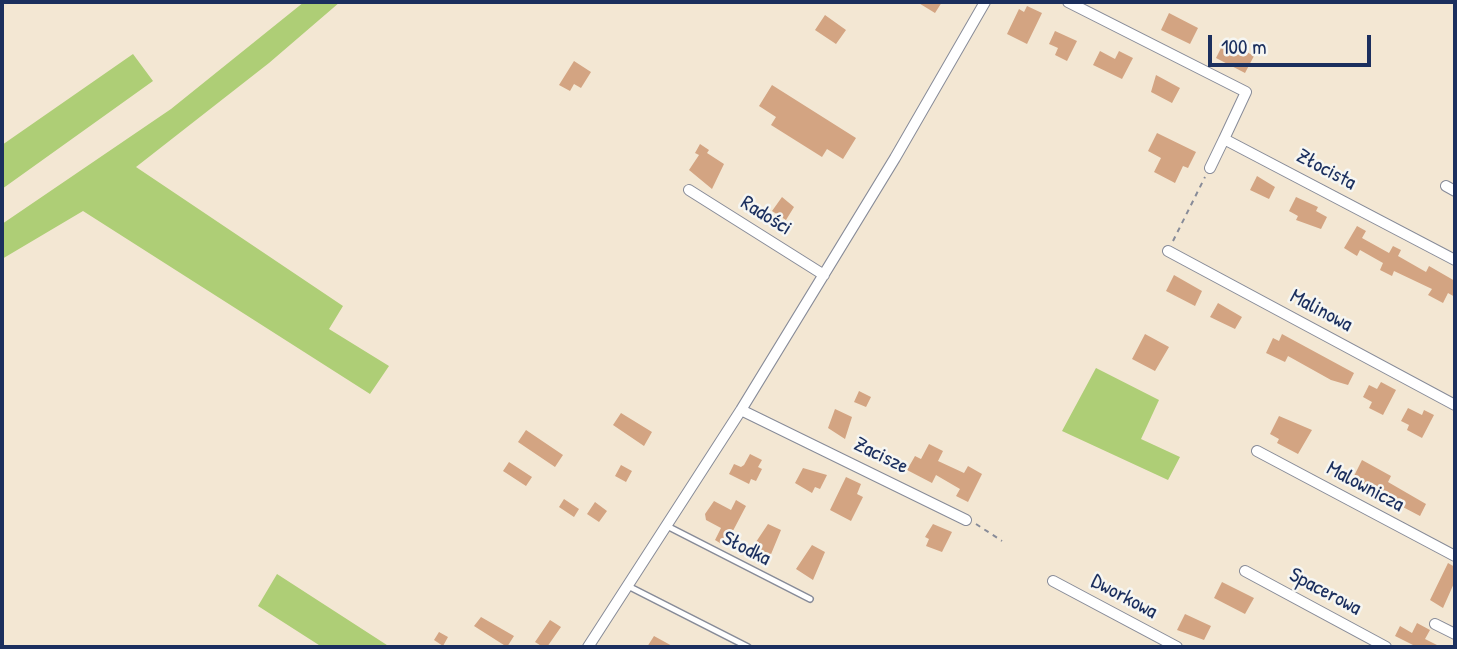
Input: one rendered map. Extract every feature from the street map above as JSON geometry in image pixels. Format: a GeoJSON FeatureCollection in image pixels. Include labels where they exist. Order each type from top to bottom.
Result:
{"type":"FeatureCollection","features":[{"type":"Feature","properties":{"kind":"street"},"geometry":{"type":"LineString","coordinates":[[588,647],[741,410],[985,2]]}},
{"type":"Feature","properties":{"kind":"street"},"geometry":{"type":"LineString","coordinates":[[1068,2],[1245,92],[1210,168]]}},
{"type":"Feature","properties":{"kind":"street","name":"Złocista"},"geometry":{"type":"LineString","coordinates":[[1224,139],[1455,260]]}},
{"type":"Feature","properties":{"kind":"street","name":"Radości"},"geometry":{"type":"LineString","coordinates":[[689,190],[824,275]]}},
{"type":"Feature","properties":{"kind":"street","name":"Malinowa"},"geometry":{"type":"LineString","coordinates":[[1168,251],[1455,405]]}},
{"type":"Feature","properties":{"kind":"street","name":"Zacisze"},"geometry":{"type":"LineString","coordinates":[[741,410],[966,520]]}},
{"type":"Feature","properties":{"kind":"street","name":"Malownicza"},"geometry":{"type":"LineString","coordinates":[[1257,452],[1455,556]]}},
{"type":"Feature","properties":{"kind":"street","name":"Spacerowa"},"geometry":{"type":"LineString","coordinates":[[1245,571],[1386,647]]}},
{"type":"Feature","properties":{"kind":"street","name":"Dworkowa"},"geometry":{"type":"LineString","coordinates":[[1053,581],[1177,647]]}},
{"type":"Feature","properties":{"kind":"street"},"geometry":{"type":"LineString","coordinates":[[1436,624],[1455,634]]}},
{"type":"Feature","properties":{"kind":"lane","name":"Słodka"},"geometry":{"type":"LineString","coordinates":[[667,526],[810,599]]}},
{"type":"Feature","properties":{"kind":"lane"},"geometry":{"type":"LineString","coordinates":[[628,586],[748,647]]}},
{"type":"Feature","properties":{"kind":"path"},"geometry":{"type":"LineString","coordinates":[[1168,251],[1210,168]]}},
{"type":"Feature","properties":{"kind":"path"},"geometry":{"type":"LineString","coordinates":[[966,520],[1002,541]]}},
{"type":"Feature","properties":{"kind":"green space"},"geometry":{"type":"Polygon","coordinates":[[[304,2],[340,2],[269,63],[136,167],[343,306],[329,329],[389,366],[370,394],[83,211],[2,259],[2,224],[171,109],[304,2]]]}},
{"type":"Feature","properties":{"kind":"green space"},"geometry":{"type":"Polygon","coordinates":[[[133,54],[153,81],[2,189],[2,145],[133,54]]]}},
{"type":"Feature","properties":{"kind":"green space"},"geometry":{"type":"Polygon","coordinates":[[[1096,368],[1159,400],[1141,439],[1180,457],[1168,480],[1062,431],[1096,368]]]}},
{"type":"Feature","properties":{"kind":"green space"},"geometry":{"type":"Polygon","coordinates":[[[277,574],[390,647],[322,647],[258,606],[277,574]]]}},
{"type":"Feature","properties":{"kind":"building"},"geometry":{"type":"Polygon","coordinates":[[[917,2],[942,2],[935,13],[917,2]]]}},
{"type":"Feature","properties":{"kind":"building"},"geometry":{"type":"Polygon","coordinates":[[[1027,6],[1042,13],[1027,44],[1007,34],[1019,9],[1024,12],[1027,6]]]}},
{"type":"Feature","properties":{"kind":"building"},"geometry":{"type":"Polygon","coordinates":[[[1169,13],[1198,28],[1190,44],[1161,30],[1169,13]]]}},
{"type":"Feature","properties":{"kind":"building"},"geometry":{"type":"Polygon","coordinates":[[[825,15],[846,30],[836,44],[815,30],[825,15]]]}},
{"type":"Feature","properties":{"kind":"building"},"geometry":{"type":"Polygon","coordinates":[[[1055,31],[1077,41],[1067,61],[1055,55],[1058,48],[1049,44],[1055,31]]]}},
{"type":"Feature","properties":{"kind":"building"},"geometry":{"type":"Polygon","coordinates":[[[1225,40],[1254,56],[1245,73],[1216,58],[1225,40]]]}},
{"type":"Feature","properties":{"kind":"building"},"geometry":{"type":"Polygon","coordinates":[[[1100,51],[1115,59],[1119,51],[1133,58],[1122,79],[1093,65],[1100,51]]]}},
{"type":"Feature","properties":{"kind":"building"},"geometry":{"type":"Polygon","coordinates":[[[574,61],[591,72],[581,88],[574,84],[570,91],[559,85],[574,61]]]}},
{"type":"Feature","properties":{"kind":"building"},"geometry":{"type":"Polygon","coordinates":[[[1156,75],[1180,88],[1172,103],[1151,92],[1156,75]]]}},
{"type":"Feature","properties":{"kind":"building"},"geometry":{"type":"Polygon","coordinates":[[[772,85],[856,138],[843,159],[827,149],[822,157],[771,125],[776,117],[759,106],[772,85]]]}},
{"type":"Feature","properties":{"kind":"building"},"geometry":{"type":"Polygon","coordinates":[[[1157,133],[1196,152],[1188,168],[1183,166],[1175,183],[1154,172],[1161,158],[1148,151],[1157,133]]]}},
{"type":"Feature","properties":{"kind":"building"},"geometry":{"type":"Polygon","coordinates":[[[700,144],[709,150],[707,153],[724,164],[712,189],[689,170],[699,155],[695,153],[700,144]]]}},
{"type":"Feature","properties":{"kind":"building"},"geometry":{"type":"Polygon","coordinates":[[[1257,176],[1275,187],[1269,199],[1250,190],[1257,176]]]}},
{"type":"Feature","properties":{"kind":"building"},"geometry":{"type":"Polygon","coordinates":[[[782,197],[794,207],[786,220],[772,211],[782,197]]]}},
{"type":"Feature","properties":{"kind":"building"},"geometry":{"type":"Polygon","coordinates":[[[1296,197],[1318,207],[1316,211],[1327,217],[1321,229],[1296,220],[1298,216],[1289,211],[1296,197]]]}},
{"type":"Feature","properties":{"kind":"building"},"geometry":{"type":"Polygon","coordinates":[[[1357,226],[1366,231],[1362,238],[1389,253],[1393,246],[1401,250],[1398,256],[1426,272],[1429,266],[1455,281],[1455,297],[1448,293],[1443,303],[1428,295],[1432,289],[1394,271],[1392,276],[1380,270],[1383,263],[1360,250],[1357,256],[1344,248],[1357,226]]]}},
{"type":"Feature","properties":{"kind":"building"},"geometry":{"type":"Polygon","coordinates":[[[1174,275],[1202,291],[1195,306],[1166,291],[1174,275]]]}},
{"type":"Feature","properties":{"kind":"building"},"geometry":{"type":"Polygon","coordinates":[[[1218,303],[1242,317],[1235,329],[1210,317],[1218,303]]]}},
{"type":"Feature","properties":{"kind":"building"},"geometry":{"type":"Polygon","coordinates":[[[1145,334],[1169,347],[1155,371],[1132,359],[1145,334]]]}},
{"type":"Feature","properties":{"kind":"building"},"geometry":{"type":"Polygon","coordinates":[[[1282,334],[1354,373],[1348,385],[1331,380],[1288,356],[1285,362],[1266,353],[1273,338],[1279,341],[1282,334]]]}},
{"type":"Feature","properties":{"kind":"building"},"geometry":{"type":"Polygon","coordinates":[[[1381,382],[1396,390],[1383,415],[1369,408],[1372,402],[1363,397],[1369,385],[1377,389],[1381,382]]]}},
{"type":"Feature","properties":{"kind":"building"},"geometry":{"type":"Polygon","coordinates":[[[859,391],[871,397],[866,407],[854,402],[859,391]]]}},
{"type":"Feature","properties":{"kind":"building"},"geometry":{"type":"Polygon","coordinates":[[[1408,408],[1422,415],[1424,410],[1434,415],[1422,438],[1407,430],[1409,425],[1401,421],[1408,408]]]}},
{"type":"Feature","properties":{"kind":"building"},"geometry":{"type":"Polygon","coordinates":[[[835,409],[852,417],[845,439],[828,428],[835,409]]]}},
{"type":"Feature","properties":{"kind":"building"},"geometry":{"type":"Polygon","coordinates":[[[621,413],[652,432],[644,446],[613,425],[621,413]]]}},
{"type":"Feature","properties":{"kind":"building"},"geometry":{"type":"Polygon","coordinates":[[[1279,416],[1312,430],[1298,454],[1277,443],[1279,439],[1270,434],[1279,416]]]}},
{"type":"Feature","properties":{"kind":"building"},"geometry":{"type":"Polygon","coordinates":[[[526,430],[563,455],[555,467],[518,442],[526,430]]]}},
{"type":"Feature","properties":{"kind":"building"},"geometry":{"type":"Polygon","coordinates":[[[929,444],[943,451],[938,461],[964,473],[968,466],[982,474],[968,502],[956,496],[960,489],[936,475],[932,483],[907,470],[915,456],[921,459],[929,444]]]}},
{"type":"Feature","properties":{"kind":"building"},"geometry":{"type":"Polygon","coordinates":[[[750,454],[762,460],[758,467],[762,469],[756,481],[751,479],[749,484],[729,474],[734,464],[741,467],[744,465],[750,454]]]}},
{"type":"Feature","properties":{"kind":"building"},"geometry":{"type":"Polygon","coordinates":[[[1362,460],[1391,476],[1388,482],[1426,504],[1420,516],[1357,483],[1353,478],[1362,460]]]}},
{"type":"Feature","properties":{"kind":"building"},"geometry":{"type":"Polygon","coordinates":[[[509,462],[532,477],[526,486],[503,471],[509,462]]]}},
{"type":"Feature","properties":{"kind":"building"},"geometry":{"type":"Polygon","coordinates":[[[621,465],[632,471],[626,482],[615,476],[621,465]]]}},
{"type":"Feature","properties":{"kind":"building"},"geometry":{"type":"Polygon","coordinates":[[[803,468],[827,475],[820,489],[815,487],[812,493],[795,483],[803,468]]]}},
{"type":"Feature","properties":{"kind":"building"},"geometry":{"type":"Polygon","coordinates":[[[846,477],[861,484],[857,494],[863,497],[851,521],[830,510],[846,477]]]}},
{"type":"Feature","properties":{"kind":"building"},"geometry":{"type":"Polygon","coordinates":[[[564,499],[579,509],[574,517],[559,507],[564,499]]]}},
{"type":"Feature","properties":{"kind":"building"},"geometry":{"type":"Polygon","coordinates":[[[736,500],[746,506],[725,546],[715,540],[721,528],[706,520],[705,514],[714,501],[731,510],[736,500]]]}},
{"type":"Feature","properties":{"kind":"building"},"geometry":{"type":"Polygon","coordinates":[[[595,502],[607,511],[599,522],[587,514],[595,502]]]}},
{"type":"Feature","properties":{"kind":"building"},"geometry":{"type":"Polygon","coordinates":[[[768,524],[781,530],[769,559],[752,548],[768,524]]]}},
{"type":"Feature","properties":{"kind":"building"},"geometry":{"type":"Polygon","coordinates":[[[933,524],[952,532],[942,552],[926,546],[929,539],[925,537],[933,524]]]}},
{"type":"Feature","properties":{"kind":"building"},"geometry":{"type":"Polygon","coordinates":[[[812,545],[825,552],[813,580],[796,569],[812,545]]]}},
{"type":"Feature","properties":{"kind":"building"},"geometry":{"type":"Polygon","coordinates":[[[1448,563],[1455,567],[1455,581],[1443,608],[1430,600],[1448,563]]]}},
{"type":"Feature","properties":{"kind":"building"},"geometry":{"type":"Polygon","coordinates":[[[1222,582],[1254,598],[1245,614],[1214,598],[1222,582]]]}},
{"type":"Feature","properties":{"kind":"building"},"geometry":{"type":"Polygon","coordinates":[[[1185,614],[1211,626],[1204,640],[1177,630],[1185,614]]]}},
{"type":"Feature","properties":{"kind":"building"},"geometry":{"type":"Polygon","coordinates":[[[481,617],[514,636],[507,647],[474,626],[481,617]]]}},
{"type":"Feature","properties":{"kind":"building"},"geometry":{"type":"Polygon","coordinates":[[[550,620],[561,627],[547,647],[543,647],[535,642],[550,620]]]}},
{"type":"Feature","properties":{"kind":"building"},"geometry":{"type":"Polygon","coordinates":[[[1417,623],[1430,630],[1425,639],[1441,647],[1417,647],[1395,636],[1400,626],[1412,633],[1417,623]]]}},
{"type":"Feature","properties":{"kind":"building"},"geometry":{"type":"Polygon","coordinates":[[[439,632],[448,637],[443,646],[434,640],[439,632]]]}},
{"type":"Feature","properties":{"kind":"building"},"geometry":{"type":"Polygon","coordinates":[[[654,636],[674,647],[647,647],[654,636]]]}}]}
